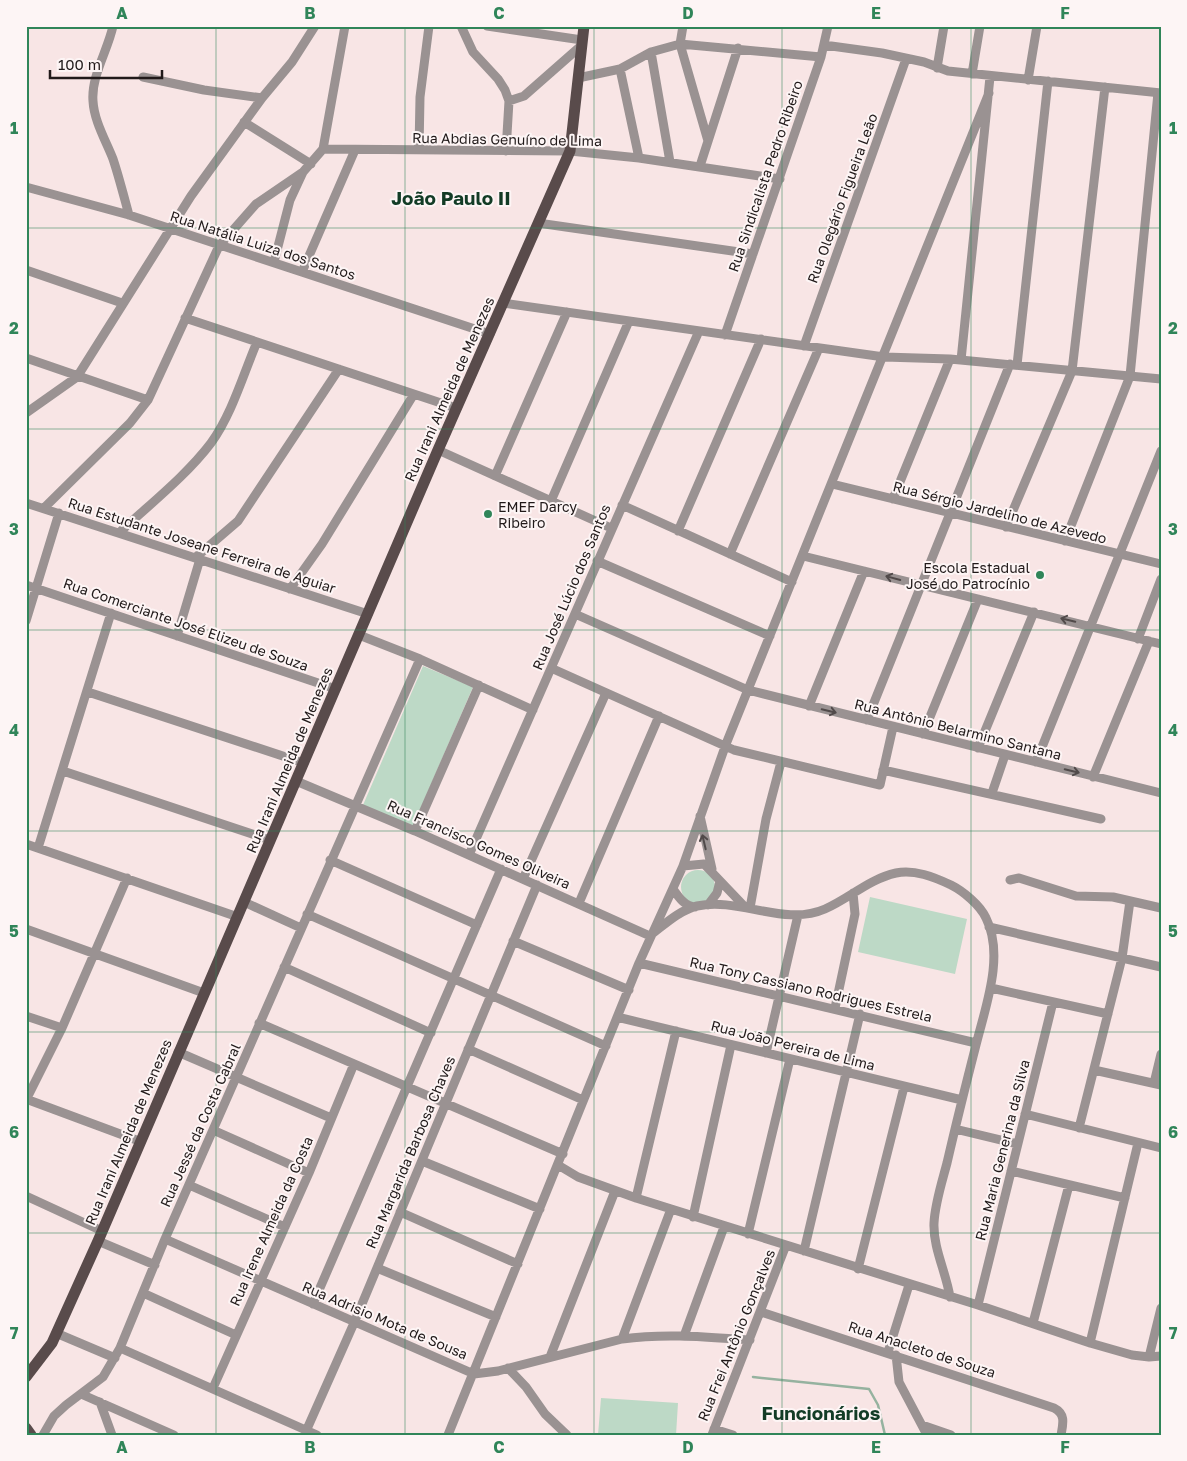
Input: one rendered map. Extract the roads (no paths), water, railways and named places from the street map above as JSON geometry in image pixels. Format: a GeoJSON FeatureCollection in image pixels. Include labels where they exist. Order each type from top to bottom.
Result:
{"type":"FeatureCollection","features":[{"type":"Feature","properties":{"kind":"main road","name":"Rua Irani Almeida de Menezes"},"geometry":{"type":"LineString","coordinates":[[26,1377],[40,1361],[56,1333],[100,1236],[139,1141],[360,635],[456,408],[570,151],[584,26]]}},
{"type":"Feature","properties":{"kind":"main road"},"geometry":{"type":"LineString","coordinates":[[26,1428],[32,1435]]}},
{"type":"Feature","properties":{"kind":"street"},"geometry":{"type":"LineString","coordinates":[[113,26],[109,46],[95,83],[93,100],[96,115],[114,162],[129,215]]}},
{"type":"Feature","properties":{"kind":"street"},"geometry":{"type":"LineString","coordinates":[[26,413],[77,376],[169,228],[244,122],[292,62],[316,26]]}},
{"type":"Feature","properties":{"kind":"street"},"geometry":{"type":"LineString","coordinates":[[44,508],[124,429],[148,400],[219,246],[256,204],[303,172],[322,150],[334,96],[345,26]]}},
{"type":"Feature","properties":{"kind":"street"},"geometry":{"type":"LineString","coordinates":[[419,150],[420,97],[430,26]]}},
{"type":"Feature","properties":{"kind":"street"},"geometry":{"type":"LineString","coordinates":[[461,26],[473,52],[498,79],[509,101],[506,150]]}},
{"type":"Feature","properties":{"kind":"street"},"geometry":{"type":"LineString","coordinates":[[487,26],[582,43]]}},
{"type":"Feature","properties":{"kind":"street"},"geometry":{"type":"LineString","coordinates":[[683,26],[680,44],[708,142]]}},
{"type":"Feature","properties":{"kind":"street","name":"Rua Sindicalista Pedro Ribeiro"},"geometry":{"type":"LineString","coordinates":[[725,335],[821,57],[828,26]]}},
{"type":"Feature","properties":{"kind":"street"},"geometry":{"type":"LineString","coordinates":[[937,68],[944,26]]}},
{"type":"Feature","properties":{"kind":"street"},"geometry":{"type":"LineString","coordinates":[[972,74],[980,26]]}},
{"type":"Feature","properties":{"kind":"street"},"geometry":{"type":"LineString","coordinates":[[1028,80],[1037,26]]}},
{"type":"Feature","properties":{"kind":"street"},"geometry":{"type":"LineString","coordinates":[[509,101],[524,96],[582,43]]}},
{"type":"Feature","properties":{"kind":"street"},"geometry":{"type":"LineString","coordinates":[[578,78],[620,69],[651,52],[680,44],[821,57]]}},
{"type":"Feature","properties":{"kind":"street"},"geometry":{"type":"LineString","coordinates":[[824,44],[882,52],[924,62],[937,68],[990,77],[1159,93],[1130,376],[1065,541]]}},
{"type":"Feature","properties":{"kind":"street"},"geometry":{"type":"LineString","coordinates":[[700,166],[738,48]]}},
{"type":"Feature","properties":{"kind":"street"},"geometry":{"type":"LineString","coordinates":[[651,52],[670,162]]}},
{"type":"Feature","properties":{"kind":"street","name":"Rua Olegário Figueira Leão"},"geometry":{"type":"LineString","coordinates":[[804,346],[906,59]]}},
{"type":"Feature","properties":{"kind":"street"},"geometry":{"type":"LineString","coordinates":[[620,69],[638,158]]}},
{"type":"Feature","properties":{"kind":"street"},"geometry":{"type":"LineString","coordinates":[[143,77],[181,86],[262,98]]}},
{"type":"Feature","properties":{"kind":"street"},"geometry":{"type":"LineString","coordinates":[[960,360],[990,77]]}},
{"type":"Feature","properties":{"kind":"street"},"geometry":{"type":"LineString","coordinates":[[868,720],[1013,364],[1048,81]]}},
{"type":"Feature","properties":{"kind":"street"},"geometry":{"type":"LineString","coordinates":[[1006,527],[1072,371],[1104,87]]}},
{"type":"Feature","properties":{"kind":"street"},"geometry":{"type":"LineString","coordinates":[[448,1435],[650,936],[683,866],[700,813],[726,744],[884,357],[988,94]]}},
{"type":"Feature","properties":{"kind":"street"},"geometry":{"type":"LineString","coordinates":[[244,122],[310,164]]}},
{"type":"Feature","properties":{"kind":"street","name":"Rua Abdias Genuíno de Lima"},"geometry":{"type":"LineString","coordinates":[[322,150],[570,151],[670,162],[780,179]]}},
{"type":"Feature","properties":{"kind":"street"},"geometry":{"type":"LineString","coordinates":[[302,272],[355,150]]}},
{"type":"Feature","properties":{"kind":"street"},"geometry":{"type":"LineString","coordinates":[[274,262],[290,200],[303,172]]}},
{"type":"Feature","properties":{"kind":"street","name":"Rua Natália Luiza dos Santos"},"geometry":{"type":"LineString","coordinates":[[26,187],[129,215],[490,334]]}},
{"type":"Feature","properties":{"kind":"street"},"geometry":{"type":"LineString","coordinates":[[538,223],[753,254]]}},
{"type":"Feature","properties":{"kind":"street"},"geometry":{"type":"LineString","coordinates":[[26,270],[122,303]]}},
{"type":"Feature","properties":{"kind":"street"},"geometry":{"type":"LineString","coordinates":[[503,303],[884,357],[950,359],[1013,364],[1161,379]]}},
{"type":"Feature","properties":{"kind":"street"},"geometry":{"type":"LineString","coordinates":[[495,476],[566,312]]}},
{"type":"Feature","properties":{"kind":"street"},"geometry":{"type":"LineString","coordinates":[[185,318],[456,408]]}},
{"type":"Feature","properties":{"kind":"street"},"geometry":{"type":"LineString","coordinates":[[551,501],[629,321]]}},
{"type":"Feature","properties":{"kind":"street","name":"Rua José Lúcio dos Santos"},"geometry":{"type":"LineString","coordinates":[[469,855],[699,331]]}},
{"type":"Feature","properties":{"kind":"street"},"geometry":{"type":"LineString","coordinates":[[678,531],[761,339]]}},
{"type":"Feature","properties":{"kind":"street"},"geometry":{"type":"LineString","coordinates":[[120,532],[192,465],[211,443],[223,422],[257,342]]}},
{"type":"Feature","properties":{"kind":"street"},"geometry":{"type":"LineString","coordinates":[[730,554],[819,348]]}},
{"type":"Feature","properties":{"kind":"street"},"geometry":{"type":"LineString","coordinates":[[26,358],[148,400]]}},
{"type":"Feature","properties":{"kind":"street"},"geometry":{"type":"LineString","coordinates":[[893,499],[950,359]]}},
{"type":"Feature","properties":{"kind":"street"},"geometry":{"type":"LineString","coordinates":[[177,636],[197,558],[238,521],[339,368]]}},
{"type":"Feature","properties":{"kind":"street"},"geometry":{"type":"LineString","coordinates":[[290,589],[333,527],[414,394]]}},
{"type":"Feature","properties":{"kind":"street"},"geometry":{"type":"LineString","coordinates":[[438,450],[611,528]]}},
{"type":"Feature","properties":{"kind":"street"},"geometry":{"type":"LineString","coordinates":[[1036,762],[1161,451]]}},
{"type":"Feature","properties":{"kind":"street","name":"Rua Sérgio Jardelino de Azevedo"},"geometry":{"type":"LineString","coordinates":[[832,484],[1119,556],[1161,564]]}},
{"type":"Feature","properties":{"kind":"street","name":"Rua Estudante Joseane Ferreira de Aguiar"},"geometry":{"type":"LineString","coordinates":[[26,503],[368,614]]}},
{"type":"Feature","properties":{"kind":"street"},"geometry":{"type":"LineString","coordinates":[[622,505],[792,582]]}},
{"type":"Feature","properties":{"kind":"street"},"geometry":{"type":"LineString","coordinates":[[27,618],[59,513]]}},
{"type":"Feature","properties":{"kind":"street"},"geometry":{"type":"LineString","coordinates":[[803,556],[1161,644]]}},
{"type":"Feature","properties":{"kind":"street"},"geometry":{"type":"LineString","coordinates":[[597,561],[770,636]]}},
{"type":"Feature","properties":{"kind":"street"},"geometry":{"type":"LineString","coordinates":[[809,706],[864,571]]}},
{"type":"Feature","properties":{"kind":"street"},"geometry":{"type":"LineString","coordinates":[[1138,639],[1161,579]]}},
{"type":"Feature","properties":{"kind":"street","name":"Rua Comerciante José Elizeu de Souza"},"geometry":{"type":"LineString","coordinates":[[26,585],[336,689]]}},
{"type":"Feature","properties":{"kind":"street"},"geometry":{"type":"LineString","coordinates":[[923,734],[978,599]]}},
{"type":"Feature","properties":{"kind":"street"},"geometry":{"type":"LineString","coordinates":[[978,748],[1034,612]]}},
{"type":"Feature","properties":{"kind":"street"},"geometry":{"type":"LineString","coordinates":[[38,848],[111,613]]}},
{"type":"Feature","properties":{"kind":"street","name":"Rua Antônio Belarmino Santana"},"geometry":{"type":"LineString","coordinates":[[575,614],[748,690],[1161,793]]}},
{"type":"Feature","properties":{"kind":"street"},"geometry":{"type":"LineString","coordinates":[[360,635],[420,659],[533,710]]}},
{"type":"Feature","properties":{"kind":"street"},"geometry":{"type":"LineString","coordinates":[[1093,776],[1149,641]]}},
{"type":"Feature","properties":{"kind":"street","name":"Rua Jessé da Costa Cabral"},"geometry":{"type":"LineString","coordinates":[[42,1435],[54,1416],[103,1377],[120,1348],[235,1078],[420,659]]}},
{"type":"Feature","properties":{"kind":"street"},"geometry":{"type":"LineString","coordinates":[[551,668],[742,752],[880,785],[893,727]]}},
{"type":"Feature","properties":{"kind":"street"},"geometry":{"type":"LineString","coordinates":[[415,831],[479,685]]}},
{"type":"Feature","properties":{"kind":"street"},"geometry":{"type":"LineString","coordinates":[[88,692],[304,763]]}},
{"type":"Feature","properties":{"kind":"street"},"geometry":{"type":"LineString","coordinates":[[523,879],[606,693]]}},
{"type":"Feature","properties":{"kind":"street"},"geometry":{"type":"LineString","coordinates":[[579,903],[659,716]]}},
{"type":"Feature","properties":{"kind":"street"},"geometry":{"type":"LineString","coordinates":[[992,794],[1005,755]]}},
{"type":"Feature","properties":{"kind":"street"},"geometry":{"type":"LineString","coordinates":[[748,908],[766,819],[782,762]]}},
{"type":"Feature","properties":{"kind":"street"},"geometry":{"type":"LineString","coordinates":[[884,770],[1101,819]]}},
{"type":"Feature","properties":{"kind":"street"},"geometry":{"type":"LineString","coordinates":[[63,771],[270,840]]}},
{"type":"Feature","properties":{"kind":"street","name":"Rua Francisco Gomes Oliveira"},"geometry":{"type":"LineString","coordinates":[[296,781],[415,831],[650,936]]}},
{"type":"Feature","properties":{"kind":"street"},"geometry":{"type":"LineString","coordinates":[[700,813],[712,869]]}},
{"type":"Feature","properties":{"kind":"street"},"geometry":{"type":"LineString","coordinates":[[26,844],[238,917]]}},
{"type":"Feature","properties":{"kind":"street"},"geometry":{"type":"LineString","coordinates":[[330,860],[477,926]]}},
{"type":"Feature","properties":{"kind":"street"},"geometry":{"type":"LineString","coordinates":[[683,866],[696,863],[704,864],[712,869],[720,880],[748,908]]}},
{"type":"Feature","properties":{"kind":"street","name":"Rua Margarida Barbosa Chaves"},"geometry":{"type":"LineString","coordinates":[[313,1304],[501,869]]}},
{"type":"Feature","properties":{"kind":"street"},"geometry":{"type":"LineString","coordinates":[[650,936],[670,920],[695,907],[708,905],[748,908],[798,915],[824,910],[874,880],[893,874],[910,872],[927,875],[956,887],[986,917],[992,948],[992,988],[976,1043],[934,1223],[940,1258],[950,1297]]}},
{"type":"Feature","properties":{"kind":"street"},"geometry":{"type":"LineString","coordinates":[[1010,880],[1015,877],[1076,896],[1107,896],[1161,908]]}},
{"type":"Feature","properties":{"kind":"street"},"geometry":{"type":"LineString","coordinates":[[127,878],[62,1028],[26,1100],[139,1141]]}},
{"type":"Feature","properties":{"kind":"street"},"geometry":{"type":"LineString","coordinates":[[708,905],[718,893],[720,880]]}},
{"type":"Feature","properties":{"kind":"street","name":"Rua Margarida Barbosa Chaves"},"geometry":{"type":"LineString","coordinates":[[307,1429],[354,1323],[537,885]]}},
{"type":"Feature","properties":{"kind":"street"},"geometry":{"type":"LineString","coordinates":[[673,889],[682,900],[691,907],[695,907]]}},
{"type":"Feature","properties":{"kind":"street"},"geometry":{"type":"LineString","coordinates":[[835,1008],[855,914],[853,893]]}},
{"type":"Feature","properties":{"kind":"street"},"geometry":{"type":"LineString","coordinates":[[1079,1128],[1122,958],[1130,901]]}},
{"type":"Feature","properties":{"kind":"street"},"geometry":{"type":"LineString","coordinates":[[244,902],[301,928]]}},
{"type":"Feature","properties":{"kind":"street"},"geometry":{"type":"LineString","coordinates":[[307,914],[606,1046]]}},
{"type":"Feature","properties":{"kind":"street"},"geometry":{"type":"LineString","coordinates":[[766,1053],[798,915]]}},
{"type":"Feature","properties":{"kind":"street"},"geometry":{"type":"LineString","coordinates":[[989,927],[1161,967]]}},
{"type":"Feature","properties":{"kind":"street"},"geometry":{"type":"LineString","coordinates":[[26,929],[95,952],[204,993]]}},
{"type":"Feature","properties":{"kind":"street"},"geometry":{"type":"LineString","coordinates":[[514,942],[629,990]]}},
{"type":"Feature","properties":{"kind":"street","name":"Rua Tony Cassiano Rodrigues Estrela"},"geometry":{"type":"LineString","coordinates":[[639,963],[976,1043]]}},
{"type":"Feature","properties":{"kind":"street"},"geometry":{"type":"LineString","coordinates":[[284,967],[431,1033]]}},
{"type":"Feature","properties":{"kind":"street"},"geometry":{"type":"LineString","coordinates":[[992,988],[1108,1014]]}},
{"type":"Feature","properties":{"kind":"street","name":"Rua Maria Generina da Silva"},"geometry":{"type":"LineString","coordinates":[[978,1305],[1053,1002]]}},
{"type":"Feature","properties":{"kind":"street"},"geometry":{"type":"LineString","coordinates":[[804,1251],[860,1014]]}},
{"type":"Feature","properties":{"kind":"street"},"geometry":{"type":"LineString","coordinates":[[26,1016],[62,1028]]}},
{"type":"Feature","properties":{"kind":"street","name":"Rua João Pereira de Lima"},"geometry":{"type":"LineString","coordinates":[[617,1017],[962,1100]]}},
{"type":"Feature","properties":{"kind":"street"},"geometry":{"type":"LineString","coordinates":[[259,1023],[563,1154]]}},
{"type":"Feature","properties":{"kind":"street"},"geometry":{"type":"LineString","coordinates":[[636,1198],[676,1031]]}},
{"type":"Feature","properties":{"kind":"street"},"geometry":{"type":"LineString","coordinates":[[693,1217],[731,1045]]}},
{"type":"Feature","properties":{"kind":"street"},"geometry":{"type":"LineString","coordinates":[[468,1049],[584,1100]]}},
{"type":"Feature","properties":{"kind":"street"},"geometry":{"type":"LineString","coordinates":[[178,1052],[331,1118]]}},
{"type":"Feature","properties":{"kind":"street"},"geometry":{"type":"LineString","coordinates":[[1094,1070],[1158,1084],[1161,1054]]}},
{"type":"Feature","properties":{"kind":"street"},"geometry":{"type":"LineString","coordinates":[[748,1234],[790,1059]]}},
{"type":"Feature","properties":{"kind":"street","name":"Rua Irene Almeida da Costa"},"geometry":{"type":"LineString","coordinates":[[213,1388],[259,1281],[309,1173],[354,1064]]}},
{"type":"Feature","properties":{"kind":"street"},"geometry":{"type":"LineString","coordinates":[[858,1269],[904,1086]]}},
{"type":"Feature","properties":{"kind":"street"},"geometry":{"type":"LineString","coordinates":[[1025,1114],[1161,1148]]}},
{"type":"Feature","properties":{"kind":"street"},"geometry":{"type":"LineString","coordinates":[[955,1129],[1017,1144]]}},
{"type":"Feature","properties":{"kind":"street"},"geometry":{"type":"LineString","coordinates":[[213,1130],[309,1173]]}},
{"type":"Feature","properties":{"kind":"street"},"geometry":{"type":"LineString","coordinates":[[1090,1343],[1138,1143]]}},
{"type":"Feature","properties":{"kind":"street"},"geometry":{"type":"LineString","coordinates":[[422,1161],[540,1209]]}},
{"type":"Feature","properties":{"kind":"street"},"geometry":{"type":"LineString","coordinates":[[558,1165],[578,1177],[636,1198],[909,1285],[978,1305],[1090,1343],[1132,1355],[1161,1356]]}},
{"type":"Feature","properties":{"kind":"street"},"geometry":{"type":"LineString","coordinates":[[1012,1171],[1125,1198]]}},
{"type":"Feature","properties":{"kind":"street"},"geometry":{"type":"LineString","coordinates":[[189,1185],[285,1227]]}},
{"type":"Feature","properties":{"kind":"street"},"geometry":{"type":"LineString","coordinates":[[1033,1323],[1069,1185]]}},
{"type":"Feature","properties":{"kind":"street"},"geometry":{"type":"LineString","coordinates":[[550,1357],[615,1190]]}},
{"type":"Feature","properties":{"kind":"street"},"geometry":{"type":"LineString","coordinates":[[26,1196],[155,1265]]}},
{"type":"Feature","properties":{"kind":"street"},"geometry":{"type":"LineString","coordinates":[[622,1339],[671,1209]]}},
{"type":"Feature","properties":{"kind":"street"},"geometry":{"type":"LineString","coordinates":[[400,1212],[518,1264]]}},
{"type":"Feature","properties":{"kind":"street"},"geometry":{"type":"LineString","coordinates":[[684,1336],[724,1227]]}},
{"type":"Feature","properties":{"kind":"street","name":"Rua Adrisio Mota de Sousa"},"geometry":{"type":"LineString","coordinates":[[165,1239],[474,1374],[508,1368],[622,1339],[684,1336],[750,1340]]}},
{"type":"Feature","properties":{"kind":"street","name":"Rua Frei Antônio Gonçalves"},"geometry":{"type":"LineString","coordinates":[[713,1432],[786,1245]]}},
{"type":"Feature","properties":{"kind":"street"},"geometry":{"type":"LineString","coordinates":[[377,1268],[496,1317]]}},
{"type":"Feature","properties":{"kind":"street"},"geometry":{"type":"LineString","coordinates":[[909,1285],[892,1353],[899,1382],[927,1435]]}},
{"type":"Feature","properties":{"kind":"street"},"geometry":{"type":"LineString","coordinates":[[143,1293],[236,1335]]}},
{"type":"Feature","properties":{"kind":"street"},"geometry":{"type":"LineString","coordinates":[[1149,1357],[1161,1308]]}},
{"type":"Feature","properties":{"kind":"street","name":"Rua Anacleto de Souza"},"geometry":{"type":"LineString","coordinates":[[761,1312],[892,1353],[1054,1408],[1061,1413],[1063,1424],[1061,1435]]}},
{"type":"Feature","properties":{"kind":"street"},"geometry":{"type":"LineString","coordinates":[[56,1333],[115,1358]]}},
{"type":"Feature","properties":{"kind":"street"},"geometry":{"type":"LineString","coordinates":[[120,1348],[317,1435]]}},
{"type":"Feature","properties":{"kind":"street"},"geometry":{"type":"LineString","coordinates":[[508,1368],[526,1386],[545,1414],[567,1435]]}},
{"type":"Feature","properties":{"kind":"street"},"geometry":{"type":"LineString","coordinates":[[81,1394],[174,1435]]}},
{"type":"Feature","properties":{"kind":"street"},"geometry":{"type":"LineString","coordinates":[[100,1402],[112,1435]]}},
{"type":"Feature","properties":{"kind":"street"},"geometry":{"type":"LineString","coordinates":[[922,1425],[951,1435]]}},
{"type":"Feature","properties":{"kind":"street"},"geometry":{"type":"LineString","coordinates":[[713,1432],[733,1435]]}},
{"type":"Feature","properties":{"kind":"waterway"},"geometry":{"type":"LineString","coordinates":[[753,1377],[869,1389],[878,1405],[885,1435]]}},
{"type":"Feature","properties":{"kind":"place","name":"EMEF Darcy Ribeiro"},"geometry":{"type":"Point","coordinates":[488,514]}},
{"type":"Feature","properties":{"kind":"place","name":"Escola Estadual José do Patrocínio"},"geometry":{"type":"Point","coordinates":[1040,575]}},
{"type":"Feature","properties":{"kind":"district","name":"João Paulo II"},"geometry":{"type":"Point","coordinates":[451,197]}},
{"type":"Feature","properties":{"kind":"district","name":"Funcionários"},"geometry":{"type":"Point","coordinates":[821,1412]}}]}
